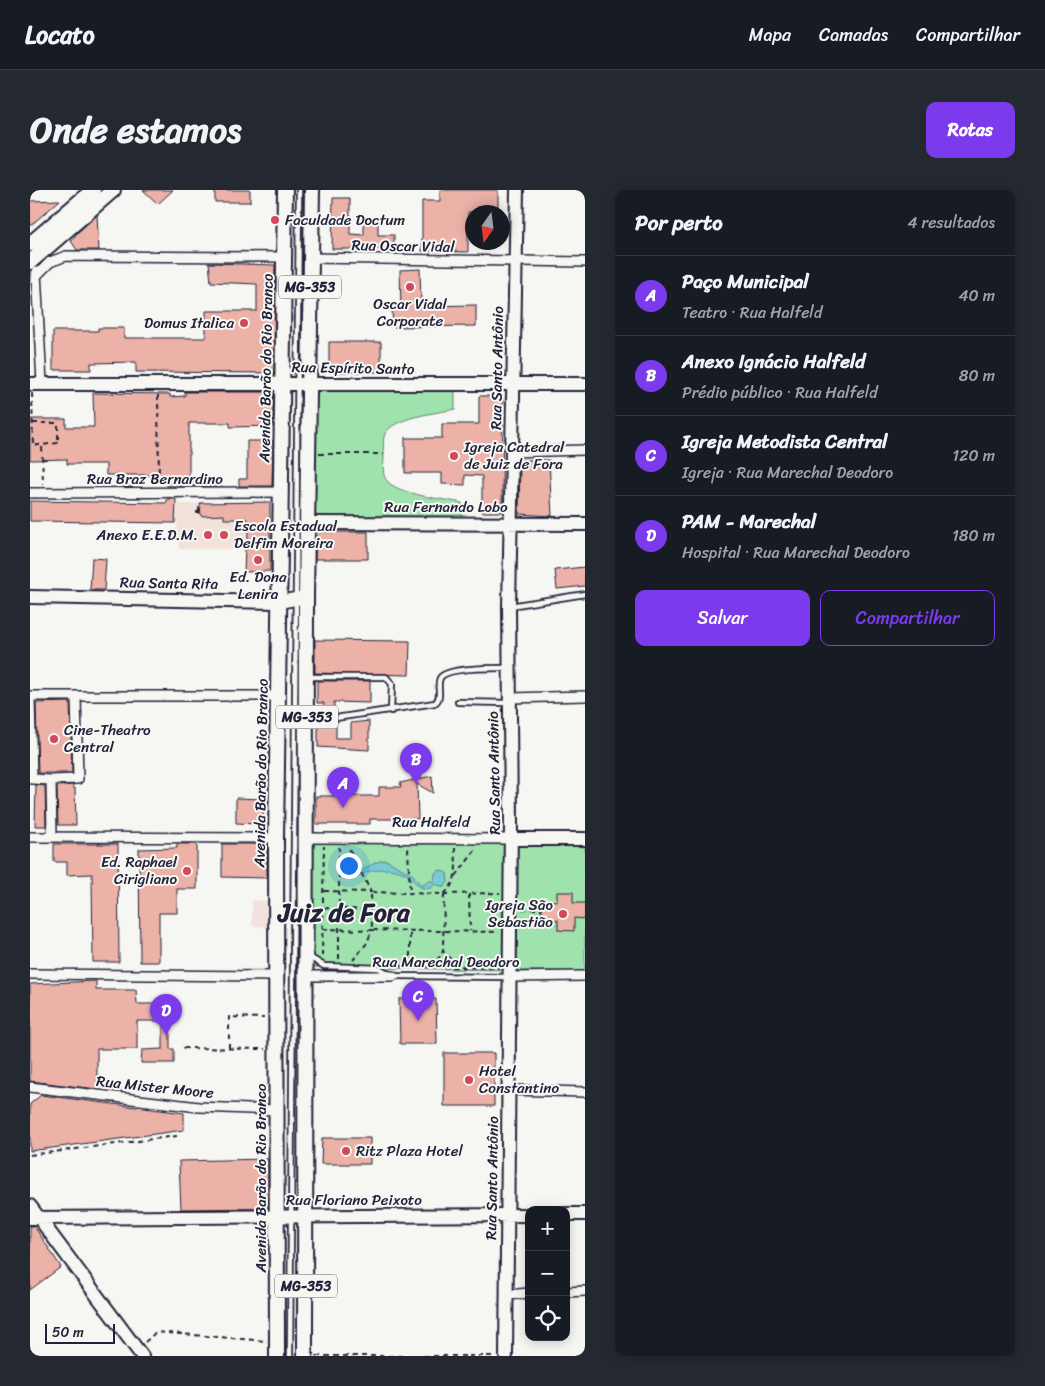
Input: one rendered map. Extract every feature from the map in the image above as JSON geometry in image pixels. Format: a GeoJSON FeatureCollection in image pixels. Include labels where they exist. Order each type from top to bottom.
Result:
{"type":"FeatureCollection","features":[{"type":"Feature","properties":{"kind":"main road"},"geometry":{"type":"LineString","coordinates":[[30,244],[93,190]]}},
{"type":"Feature","properties":{"kind":"main road"},"geometry":{"type":"LineString","coordinates":[[30,262],[113,190]]}},
{"type":"Feature","properties":{"kind":"main road","name":"Avenida Barão do Rio Branco"},"geometry":{"type":"LineString","coordinates":[[277,1349],[284,1216],[277,1110],[276,838],[285,190]]}},
{"type":"Feature","properties":{"kind":"main road","name":"Avenida Barão do Rio Branco"},"geometry":{"type":"LineString","coordinates":[[305,1356],[307,838],[306,677],[301,599],[307,523],[308,454],[303,385],[311,258],[312,190]]}},
{"type":"Feature","properties":{"kind":"street","name":"Rua Santo Antônio"},"geometry":{"type":"LineString","coordinates":[[506,1356],[511,839],[509,606],[517,190]]}},
{"type":"Feature","properties":{"kind":"street"},"geometry":{"type":"LineString","coordinates":[[56,238],[66,256]]}},
{"type":"Feature","properties":{"kind":"street"},"geometry":{"type":"LineString","coordinates":[[37,275],[50,262],[66,256],[284,257]]}},
{"type":"Feature","properties":{"kind":"street","name":"Rua Oscar Vidal"},"geometry":{"type":"LineString","coordinates":[[311,258],[585,262]]}},
{"type":"Feature","properties":{"kind":"street"},"geometry":{"type":"LineString","coordinates":[[30,267],[37,275],[34,384]]}},
{"type":"Feature","properties":{"kind":"street","name":"Rua Espírito Santo"},"geometry":{"type":"LineString","coordinates":[[34,384],[585,384]]}},
{"type":"Feature","properties":{"kind":"street"},"geometry":{"type":"LineString","coordinates":[[512,452],[585,450]]}},
{"type":"Feature","properties":{"kind":"street","name":"Rua Braz Bernardino"},"geometry":{"type":"LineString","coordinates":[[30,493],[280,492]]}},
{"type":"Feature","properties":{"kind":"street","name":"Rua Fernando Lobo"},"geometry":{"type":"LineString","coordinates":[[307,523],[585,524]]}},
{"type":"Feature","properties":{"kind":"street","name":"Rua Santa Rita"},"geometry":{"type":"LineString","coordinates":[[30,597],[279,602],[301,599]]}},
{"type":"Feature","properties":{"kind":"street"},"geometry":{"type":"LineString","coordinates":[[76,696],[78,779],[32,779],[30,697],[76,696],[278,696]]}},
{"type":"Feature","properties":{"kind":"street"},"geometry":{"type":"LineString","coordinates":[[510,700],[585,696]]}},
{"type":"Feature","properties":{"kind":"street"},"geometry":{"type":"LineString","coordinates":[[51,780],[52,837]]}},
{"type":"Feature","properties":{"kind":"street"},"geometry":{"type":"LineString","coordinates":[[30,837],[276,838]]}},
{"type":"Feature","properties":{"kind":"street","name":"Rua Halfeld"},"geometry":{"type":"LineString","coordinates":[[307,838],[324,843],[372,838],[585,839]]}},
{"type":"Feature","properties":{"kind":"street"},"geometry":{"type":"LineString","coordinates":[[30,974],[276,976]]}},
{"type":"Feature","properties":{"kind":"street","name":"Rua Marechal Deodoro"},"geometry":{"type":"LineString","coordinates":[[307,976],[393,976]]}},
{"type":"Feature","properties":{"kind":"street","name":"Rua Marechal Deodoro"},"geometry":{"type":"LineString","coordinates":[[510,976],[585,976]]}},
{"type":"Feature","properties":{"kind":"street","name":"Rua Mister Moore"},"geometry":{"type":"LineString","coordinates":[[30,1087],[199,1107],[277,1110]]}},
{"type":"Feature","properties":{"kind":"street"},"geometry":{"type":"LineString","coordinates":[[509,1090],[585,1092]]}},
{"type":"Feature","properties":{"kind":"street"},"geometry":{"type":"LineString","coordinates":[[30,1206],[34,1218],[140,1352]]}},
{"type":"Feature","properties":{"kind":"street"},"geometry":{"type":"LineString","coordinates":[[570,1214],[585,1214]]}},
{"type":"Feature","properties":{"kind":"street","name":"Rua Floriano Peixoto"},"geometry":{"type":"LineString","coordinates":[[34,1218],[525,1215]]}},
{"type":"Feature","properties":{"kind":"street"},"geometry":{"type":"LineString","coordinates":[[570,1292],[585,1291]]}},
{"type":"Feature","properties":{"kind":"street"},"geometry":{"type":"LineString","coordinates":[[507,1295],[525,1293]]}},
{"type":"Feature","properties":{"kind":"lane","name":"Avenida Barão do Rio Branco"},"geometry":{"type":"LineString","coordinates":[[290,1356],[284,1216],[301,599],[303,385],[298,190]]}},
{"type":"Feature","properties":{"kind":"lane"},"geometry":{"type":"LineString","coordinates":[[509,606],[585,594]]}},
{"type":"Feature","properties":{"kind":"lane"},"geometry":{"type":"LineString","coordinates":[[306,722],[391,711],[435,703],[439,698],[439,680],[442,675],[449,671],[509,668]]}},
{"type":"Feature","properties":{"kind":"lane"},"geometry":{"type":"LineString","coordinates":[[306,677],[386,677],[392,684],[391,711]]}},
{"type":"Feature","properties":{"kind":"lane"},"geometry":{"type":"LineString","coordinates":[[458,702],[510,700]]}},
{"type":"Feature","properties":{"kind":"lane"},"geometry":{"type":"LineString","coordinates":[[307,939],[311,942],[312,958],[321,964],[328,966],[379,968],[393,976]]}},
{"type":"Feature","properties":{"kind":"lane","name":"Rua Marechal Deodoro"},"geometry":{"type":"LineString","coordinates":[[393,976],[510,976]]}},
{"type":"Feature","properties":{"kind":"path"},"geometry":{"type":"LineString","coordinates":[[158,383],[159,493]]}},
{"type":"Feature","properties":{"kind":"path"},"geometry":{"type":"LineString","coordinates":[[33,423],[58,423],[58,443],[42,446],[34,445],[33,423],[34,384]]}},
{"type":"Feature","properties":{"kind":"path"},"geometry":{"type":"LineString","coordinates":[[42,446],[43,493]]}},
{"type":"Feature","properties":{"kind":"path"},"geometry":{"type":"LineString","coordinates":[[308,454],[384,454]]}},
{"type":"Feature","properties":{"kind":"path"},"geometry":{"type":"LineString","coordinates":[[340,842],[348,847]]}},
{"type":"Feature","properties":{"kind":"path"},"geometry":{"type":"LineString","coordinates":[[339,964],[340,842]]}},
{"type":"Feature","properties":{"kind":"path"},"geometry":{"type":"LineString","coordinates":[[321,964],[324,843],[340,842],[348,847],[364,875],[371,892],[372,930],[366,944],[350,963]]}},
{"type":"Feature","properties":{"kind":"path"},"geometry":{"type":"LineString","coordinates":[[455,845],[456,876]]}},
{"type":"Feature","properties":{"kind":"path"},"geometry":{"type":"LineString","coordinates":[[429,967],[444,952],[444,894],[451,888],[456,876],[474,852],[474,845]]}},
{"type":"Feature","properties":{"kind":"path"},"geometry":{"type":"LineString","coordinates":[[408,846],[410,893]]}},
{"type":"Feature","properties":{"kind":"path"},"geometry":{"type":"LineString","coordinates":[[323,891],[502,894]]}},
{"type":"Feature","properties":{"kind":"path"},"geometry":{"type":"LineString","coordinates":[[469,894],[470,931]]}},
{"type":"Feature","properties":{"kind":"path"},"geometry":{"type":"LineString","coordinates":[[323,908],[371,910]]}},
{"type":"Feature","properties":{"kind":"path"},"geometry":{"type":"LineString","coordinates":[[510,908],[542,910]]}},
{"type":"Feature","properties":{"kind":"path"},"geometry":{"type":"LineString","coordinates":[[323,929],[501,932]]}},
{"type":"Feature","properties":{"kind":"path"},"geometry":{"type":"LineString","coordinates":[[410,930],[410,966]]}},
{"type":"Feature","properties":{"kind":"path"},"geometry":{"type":"LineString","coordinates":[[444,952],[452,961],[466,968]]}},
{"type":"Feature","properties":{"kind":"path"},"geometry":{"type":"LineString","coordinates":[[384,966],[500,968]]}},
{"type":"Feature","properties":{"kind":"path"},"geometry":{"type":"LineString","coordinates":[[229,1048],[229,1017],[277,1019]]}},
{"type":"Feature","properties":{"kind":"path"},"geometry":{"type":"LineString","coordinates":[[183,1048],[277,1050]]}},
{"type":"Feature","properties":{"kind":"path"},"geometry":{"type":"LineString","coordinates":[[30,1155],[177,1136]]}},
{"type":"Feature","properties":{"kind":"path"},"geometry":{"type":"LineString","coordinates":[[140,1352],[156,1332],[277,1349]]}},
{"type":"Feature","properties":{"kind":"path"},"geometry":{"type":"LineString","coordinates":[[305,1356],[506,1356]]}},
{"type":"Feature","properties":{"kind":"shaded area","name":"Escola Estadual Delfim Moreira"},"geometry":{"type":"Polygon","coordinates":[[[270,502],[271,549],[179,549],[175,504],[270,502]]]}},
{"type":"Feature","properties":{"kind":"shaded area"},"geometry":{"type":"Polygon","coordinates":[[[252,900],[267,901],[267,927],[252,926],[252,900]]]}},
{"type":"Feature","properties":{"kind":"green space"},"geometry":{"type":"Polygon","coordinates":[[[455,390],[455,409],[416,417],[397,423],[390,428],[385,434],[384,439],[383,470],[388,482],[403,490],[423,496],[462,503],[462,518],[314,519],[316,391],[455,390]]]}},
{"type":"Feature","properties":{"kind":"green space"},"geometry":{"type":"Polygon","coordinates":[[[310,841],[504,843],[503,970],[310,967],[310,841]]]}},
{"type":"Feature","properties":{"kind":"green space"},"geometry":{"type":"Polygon","coordinates":[[[517,841],[585,841],[585,971],[517,971],[517,841]]]}},
{"type":"Feature","properties":{"kind":"water"},"geometry":{"type":"Polygon","coordinates":[[[386,860],[413,875],[422,886],[429,881],[434,881],[435,873],[440,870],[447,873],[448,882],[444,887],[435,884],[431,888],[426,889],[400,871],[387,869],[374,870],[356,876],[355,874],[386,860]]]}},
{"type":"Feature","properties":{"kind":"building"},"geometry":{"type":"Polygon","coordinates":[[[143,190],[173,190],[158,204],[143,190]]]}},
{"type":"Feature","properties":{"kind":"building"},"geometry":{"type":"Polygon","coordinates":[[[215,190],[250,190],[250,202],[215,202],[215,190]]]}},
{"type":"Feature","properties":{"kind":"building"},"geometry":{"type":"Polygon","coordinates":[[[440,190],[498,190],[498,205],[465,205],[465,250],[468,250],[468,252],[422,251],[422,201],[440,201],[440,190]]]}},
{"type":"Feature","properties":{"kind":"building"},"geometry":{"type":"Polygon","coordinates":[[[333,198],[350,198],[350,234],[364,235],[364,221],[378,221],[378,235],[394,235],[394,249],[332,249],[333,198]]]}},
{"type":"Feature","properties":{"kind":"building"},"geometry":{"type":"Polygon","coordinates":[[[60,200],[30,226],[30,201],[60,200]]]}},
{"type":"Feature","properties":{"kind":"building"},"geometry":{"type":"Polygon","coordinates":[[[97,215],[99,250],[77,250],[71,241],[97,215]]]}},
{"type":"Feature","properties":{"kind":"building"},"geometry":{"type":"Polygon","coordinates":[[[209,263],[275,265],[274,373],[136,372],[136,362],[91,363],[91,370],[53,370],[53,331],[98,331],[98,328],[124,328],[124,338],[206,338],[206,311],[257,311],[257,284],[211,282],[209,263]]]}},
{"type":"Feature","properties":{"kind":"building","name":"Oscar Vidal Corporate"},"geometry":{"type":"Polygon","coordinates":[[[420,269],[421,306],[476,305],[476,326],[393,327],[392,309],[401,309],[400,270],[420,269]]]}},
{"type":"Feature","properties":{"kind":"building"},"geometry":{"type":"Polygon","coordinates":[[[329,342],[381,342],[381,372],[329,372],[329,342]]]}},
{"type":"Feature","properties":{"kind":"building"},"geometry":{"type":"Polygon","coordinates":[[[185,392],[273,392],[273,426],[230,427],[230,423],[189,423],[189,481],[212,481],[212,486],[167,486],[167,475],[106,475],[106,464],[67,464],[67,459],[30,460],[30,419],[66,419],[66,427],[94,427],[93,393],[170,394],[170,397],[185,396],[185,392]]]}},
{"type":"Feature","properties":{"kind":"building","name":"Igreja Catedral de Juiz de Fora"},"geometry":{"type":"Polygon","coordinates":[[[479,396],[503,396],[502,512],[482,512],[482,476],[465,475],[465,485],[442,484],[442,473],[405,473],[405,438],[442,438],[442,424],[479,424],[479,396]]]}},
{"type":"Feature","properties":{"kind":"building"},"geometry":{"type":"Polygon","coordinates":[[[247,441],[273,441],[272,486],[239,486],[239,479],[247,479],[247,441]]]}},
{"type":"Feature","properties":{"kind":"building"},"geometry":{"type":"Polygon","coordinates":[[[520,460],[549,460],[552,516],[519,514],[520,460]]]}},
{"type":"Feature","properties":{"kind":"building"},"geometry":{"type":"Polygon","coordinates":[[[167,499],[176,499],[175,523],[30,521],[30,501],[167,503],[167,499]]]}},
{"type":"Feature","properties":{"kind":"building"},"geometry":{"type":"Polygon","coordinates":[[[270,502],[270,571],[244,572],[245,549],[248,549],[248,519],[224,519],[224,515],[201,516],[200,503],[270,502]]]}},
{"type":"Feature","properties":{"kind":"building"},"geometry":{"type":"Polygon","coordinates":[[[316,532],[368,532],[368,559],[315,559],[316,532]]]}},
{"type":"Feature","properties":{"kind":"building"},"geometry":{"type":"Polygon","coordinates":[[[92,558],[106,559],[104,590],[90,590],[92,558]]]}},
{"type":"Feature","properties":{"kind":"building"},"geometry":{"type":"Polygon","coordinates":[[[585,567],[585,586],[557,589],[555,570],[585,567]]]}},
{"type":"Feature","properties":{"kind":"building"},"geometry":{"type":"Polygon","coordinates":[[[315,640],[410,641],[409,675],[315,673],[315,640]]]}},
{"type":"Feature","properties":{"kind":"building"},"geometry":{"type":"Polygon","coordinates":[[[317,681],[370,681],[370,703],[334,702],[334,714],[323,716],[324,703],[317,703],[317,681]]]}},
{"type":"Feature","properties":{"kind":"building","name":"Cine-Theatro Central"},"geometry":{"type":"Polygon","coordinates":[[[70,702],[72,773],[38,773],[36,703],[70,702]]]}},
{"type":"Feature","properties":{"kind":"building"},"geometry":{"type":"Polygon","coordinates":[[[369,721],[369,750],[318,747],[318,726],[334,722],[334,725],[336,724],[336,738],[351,738],[351,723],[369,721]]]}},
{"type":"Feature","properties":{"kind":"building"},"geometry":{"type":"Polygon","coordinates":[[[432,776],[433,793],[417,784],[418,819],[370,819],[370,824],[316,824],[316,796],[379,796],[379,787],[401,787],[400,783],[432,776]]]}},
{"type":"Feature","properties":{"kind":"building"},"geometry":{"type":"Polygon","coordinates":[[[36,785],[45,786],[46,826],[35,826],[36,785]]]}},
{"type":"Feature","properties":{"kind":"building"},"geometry":{"type":"Polygon","coordinates":[[[73,785],[73,788],[75,788],[76,825],[58,825],[57,786],[73,785]]]}},
{"type":"Feature","properties":{"kind":"building"},"geometry":{"type":"Polygon","coordinates":[[[236,798],[264,799],[263,820],[258,824],[236,823],[236,798]]]}},
{"type":"Feature","properties":{"kind":"building"},"geometry":{"type":"Polygon","coordinates":[[[54,844],[118,844],[119,962],[93,962],[92,874],[67,875],[67,862],[54,862],[54,844]]]}},
{"type":"Feature","properties":{"kind":"building"},"geometry":{"type":"Polygon","coordinates":[[[177,844],[197,844],[197,889],[177,889],[177,913],[159,913],[159,962],[140,962],[139,849],[177,848],[177,844]]]}},
{"type":"Feature","properties":{"kind":"building"},"geometry":{"type":"Polygon","coordinates":[[[222,844],[267,844],[267,878],[222,877],[222,844]]]}},
{"type":"Feature","properties":{"kind":"building","name":"Igreja São Sebastião"},"geometry":{"type":"Polygon","coordinates":[[[557,892],[573,892],[573,903],[585,903],[585,919],[574,918],[574,931],[558,930],[558,920],[542,919],[542,900],[557,901],[557,892]]]}},
{"type":"Feature","properties":{"kind":"building"},"geometry":{"type":"Polygon","coordinates":[[[96,981],[96,990],[136,990],[137,1004],[175,1004],[175,1021],[170,1021],[170,1049],[174,1049],[174,1063],[141,1063],[142,1050],[163,1049],[163,1021],[137,1021],[137,1049],[97,1049],[97,1089],[30,1081],[30,984],[96,981]]]}},
{"type":"Feature","properties":{"kind":"building"},"geometry":{"type":"Polygon","coordinates":[[[399,999],[436,999],[437,1044],[400,1044],[399,999]]]}},
{"type":"Feature","properties":{"kind":"building","name":"Hotel Constantino"},"geometry":{"type":"Polygon","coordinates":[[[444,1053],[494,1053],[494,1106],[444,1106],[444,1053]]]}},
{"type":"Feature","properties":{"kind":"building"},"geometry":{"type":"Polygon","coordinates":[[[41,1095],[184,1113],[184,1130],[30,1151],[30,1104],[41,1095]]]}},
{"type":"Feature","properties":{"kind":"building","name":"Ritz Plaza Hotel"},"geometry":{"type":"Polygon","coordinates":[[[322,1138],[370,1138],[370,1164],[321,1164],[322,1138]]]}},
{"type":"Feature","properties":{"kind":"building"},"geometry":{"type":"Polygon","coordinates":[[[268,1159],[268,1208],[181,1209],[179,1161],[268,1159]]]}},
{"type":"Feature","properties":{"kind":"building"},"geometry":{"type":"Polygon","coordinates":[[[30,1226],[34,1226],[61,1267],[30,1290],[30,1226]]]}},
{"type":"Feature","properties":{"kind":"place","name":"Faculdade Doctum"},"geometry":{"type":"Point","coordinates":[275,220]}},
{"type":"Feature","properties":{"kind":"place","name":"Oscar Vidal Corporate"},"geometry":{"type":"Point","coordinates":[410,287]}},
{"type":"Feature","properties":{"kind":"place","name":"Domus Italica"},"geometry":{"type":"Point","coordinates":[244,323]}},
{"type":"Feature","properties":{"kind":"place","name":"Igreja Catedral de Juiz de Fora"},"geometry":{"type":"Point","coordinates":[454,456]}},
{"type":"Feature","properties":{"kind":"place","name":"Anexo E.E.D.M."},"geometry":{"type":"Point","coordinates":[208,535]}},
{"type":"Feature","properties":{"kind":"place","name":"Escola Estadual Delfim Moreira"},"geometry":{"type":"Point","coordinates":[224,535]}},
{"type":"Feature","properties":{"kind":"place","name":"Ed. Dona Lenira"},"geometry":{"type":"Point","coordinates":[258,560]}},
{"type":"Feature","properties":{"kind":"place","name":"Cine-Theatro Central"},"geometry":{"type":"Point","coordinates":[54,739]}},
{"type":"Feature","properties":{"kind":"place","name":"Anexo Ignácio Halfeld"},"geometry":{"type":"Point","coordinates":[416,784]}},
{"type":"Feature","properties":{"kind":"place","name":"Paço Municipal"},"geometry":{"type":"Point","coordinates":[343,808]}},
{"type":"Feature","properties":{"kind":"place","name":"Ed. Raphael Cirigliano"},"geometry":{"type":"Point","coordinates":[187,871]}},
{"type":"Feature","properties":{"kind":"place","name":"Igreja São Sebastião"},"geometry":{"type":"Point","coordinates":[563,914]}},
{"type":"Feature","properties":{"kind":"place","name":"Igreja Metodista Central"},"geometry":{"type":"Point","coordinates":[418,1021]}},
{"type":"Feature","properties":{"kind":"place","name":"PAM - Marechal"},"geometry":{"type":"Point","coordinates":[166,1035]}},
{"type":"Feature","properties":{"kind":"place","name":"Hotel Constantino"},"geometry":{"type":"Point","coordinates":[469,1080]}},
{"type":"Feature","properties":{"kind":"place","name":"Ritz Plaza Hotel"},"geometry":{"type":"Point","coordinates":[346,1151]}},
{"type":"Feature","properties":{"kind":"district","name":"Juiz de Fora"},"geometry":{"type":"Point","coordinates":[344,912]}}]}
